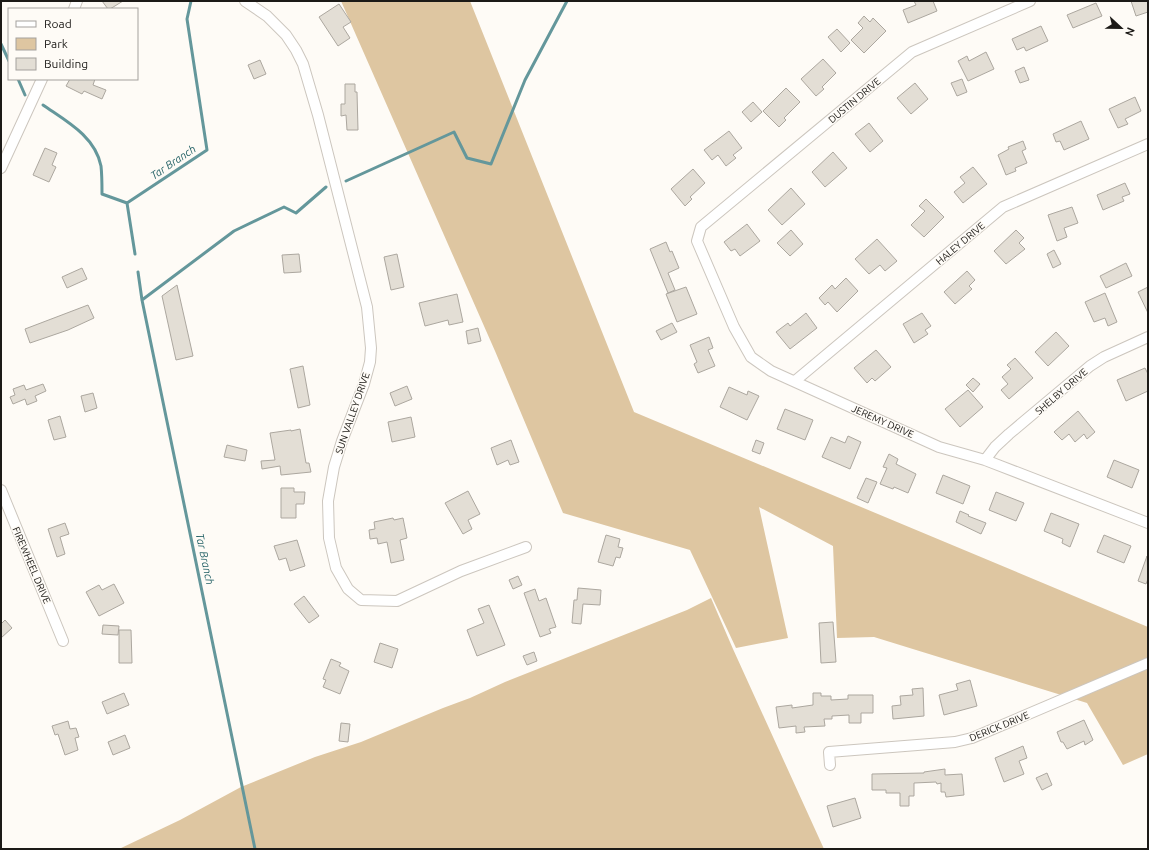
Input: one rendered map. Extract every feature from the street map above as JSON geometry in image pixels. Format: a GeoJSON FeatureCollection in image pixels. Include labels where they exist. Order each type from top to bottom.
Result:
{"type":"FeatureCollection","features":[{"type":"Feature","properties":{"kind":"street","name":"SUN VALLEY DRIVE"},"geometry":{"type":"LineString","coordinates":[[245,1],[267,16],[286,35],[303,64],[318,115],[367,308],[371,348],[370,362],[364,384],[342,440],[334,467],[328,502],[329,538],[336,568],[348,588],[361,600],[397,601],[461,571],[526,547]]}},
{"type":"Feature","properties":{"kind":"street","name":"DUSTIN DRIVE"},"geometry":{"type":"LineString","coordinates":[[699,232],[701,227],[912,52],[1030,1]]}},
{"type":"Feature","properties":{"kind":"street"},"geometry":{"type":"LineString","coordinates":[[1,168],[42,80]]}},
{"type":"Feature","properties":{"kind":"street","name":"HALEY DRIVE"},"geometry":{"type":"LineString","coordinates":[[795,381],[1003,207],[1148,144]]}},
{"type":"Feature","properties":{"kind":"street","name":"JEREMY DRIVE"},"geometry":{"type":"LineString","coordinates":[[699,232],[697,241],[734,327],[751,357],[771,371],[939,446],[985,460],[1148,523]]}},
{"type":"Feature","properties":{"kind":"street","name":"SHELBY DRIVE"},"geometry":{"type":"LineString","coordinates":[[985,460],[995,447],[1009,434],[1090,366],[1104,357],[1148,337]]}},
{"type":"Feature","properties":{"kind":"street","name":"FIREWHEEL DRIVE"},"geometry":{"type":"LineString","coordinates":[[1,490],[63,641]]}},
{"type":"Feature","properties":{"kind":"street","name":"DERICK DRIVE"},"geometry":{"type":"LineString","coordinates":[[830,765],[829,752],[955,742],[972,738],[1148,663]]}},
{"type":"Feature","properties":{"kind":"green space"},"geometry":{"type":"Polygon","coordinates":[[[341,1],[470,1],[634,412],[1148,627],[1148,754],[1123,765],[1087,703],[874,637],[837,638],[833,546],[759,507],[788,638],[736,648],[690,550],[563,513],[495,351],[341,1]]]}},
{"type":"Feature","properties":{"kind":"green space"},"geometry":{"type":"Polygon","coordinates":[[[711,598],[824,849],[119,849],[180,820],[241,787],[315,757],[361,742],[470,698],[505,682],[687,610],[711,598]]]}},
{"type":"Feature","properties":{"kind":"building"},"geometry":{"type":"Polygon","coordinates":[[[102,1],[123,1],[112,8],[107,8],[102,1]]]}},
{"type":"Feature","properties":{"kind":"building"},"geometry":{"type":"Polygon","coordinates":[[[914,1],[933,1],[937,11],[908,23],[903,10],[916,5],[914,1]]]}},
{"type":"Feature","properties":{"kind":"building"},"geometry":{"type":"Polygon","coordinates":[[[1131,1],[1148,1],[1148,12],[1136,16],[1131,1]]]}},
{"type":"Feature","properties":{"kind":"building"},"geometry":{"type":"Polygon","coordinates":[[[1096,3],[1102,16],[1073,28],[1067,15],[1096,3]]]}},
{"type":"Feature","properties":{"kind":"building"},"geometry":{"type":"Polygon","coordinates":[[[339,4],[351,22],[343,27],[350,38],[338,46],[319,17],[339,4]]]}},
{"type":"Feature","properties":{"kind":"building"},"geometry":{"type":"Polygon","coordinates":[[[864,16],[870,22],[873,18],[886,31],[864,53],[851,40],[863,28],[858,23],[864,16]]]}},
{"type":"Feature","properties":{"kind":"building"},"geometry":{"type":"Polygon","coordinates":[[[1041,26],[1048,41],[1026,51],[1024,47],[1017,50],[1012,39],[1041,26]]]}},
{"type":"Feature","properties":{"kind":"building"},"geometry":{"type":"Polygon","coordinates":[[[837,29],[850,43],[841,52],[828,37],[837,29]]]}},
{"type":"Feature","properties":{"kind":"building"},"geometry":{"type":"Polygon","coordinates":[[[986,52],[994,69],[968,81],[958,61],[967,56],[969,61],[986,52]]]}},
{"type":"Feature","properties":{"kind":"building"},"geometry":{"type":"Polygon","coordinates":[[[823,59],[836,73],[822,87],[824,89],[816,96],[801,79],[823,59]]]}},
{"type":"Feature","properties":{"kind":"building"},"geometry":{"type":"Polygon","coordinates":[[[260,60],[266,74],[254,79],[248,65],[260,60]]]}},
{"type":"Feature","properties":{"kind":"building"},"geometry":{"type":"Polygon","coordinates":[[[1024,67],[1029,80],[1020,83],[1015,71],[1024,67]]]}},
{"type":"Feature","properties":{"kind":"building"},"geometry":{"type":"Polygon","coordinates":[[[962,79],[967,92],[957,96],[951,83],[962,79]]]}},
{"type":"Feature","properties":{"kind":"building"},"geometry":{"type":"Polygon","coordinates":[[[69,80],[95,80],[93,85],[106,90],[102,99],[84,91],[82,94],[66,86],[69,80]]]}},
{"type":"Feature","properties":{"kind":"building"},"geometry":{"type":"Polygon","coordinates":[[[915,83],[928,99],[911,114],[897,98],[915,83]]]}},
{"type":"Feature","properties":{"kind":"building"},"geometry":{"type":"Polygon","coordinates":[[[345,84],[355,84],[355,92],[357,92],[358,130],[347,130],[346,115],[341,116],[341,104],[345,104],[345,84]]]}},
{"type":"Feature","properties":{"kind":"building"},"geometry":{"type":"Polygon","coordinates":[[[786,88],[800,102],[784,118],[786,120],[779,127],[763,111],[786,88]]]}},
{"type":"Feature","properties":{"kind":"building"},"geometry":{"type":"Polygon","coordinates":[[[1135,97],[1141,111],[1125,119],[1128,124],[1118,128],[1109,109],[1135,97]]]}},
{"type":"Feature","properties":{"kind":"building"},"geometry":{"type":"Polygon","coordinates":[[[753,102],[762,112],[751,122],[742,112],[753,102]]]}},
{"type":"Feature","properties":{"kind":"building"},"geometry":{"type":"Polygon","coordinates":[[[1081,121],[1089,139],[1064,150],[1060,141],[1056,142],[1053,134],[1081,121]]]}},
{"type":"Feature","properties":{"kind":"building"},"geometry":{"type":"Polygon","coordinates":[[[869,123],[883,141],[870,152],[855,134],[869,123]]]}},
{"type":"Feature","properties":{"kind":"building"},"geometry":{"type":"Polygon","coordinates":[[[729,131],[742,148],[733,155],[736,158],[726,166],[718,155],[712,160],[704,150],[729,131]]]}},
{"type":"Feature","properties":{"kind":"building"},"geometry":{"type":"Polygon","coordinates":[[[1023,141],[1026,149],[1022,151],[1027,163],[1015,168],[1016,171],[1006,175],[998,155],[1009,149],[1008,147],[1023,141]]]}},
{"type":"Feature","properties":{"kind":"building"},"geometry":{"type":"Polygon","coordinates":[[[45,148],[57,153],[52,165],[56,167],[49,182],[33,175],[45,148]]]}},
{"type":"Feature","properties":{"kind":"building"},"geometry":{"type":"Polygon","coordinates":[[[833,152],[847,168],[825,187],[812,172],[833,152]]]}},
{"type":"Feature","properties":{"kind":"building"},"geometry":{"type":"Polygon","coordinates":[[[973,167],[987,184],[963,203],[954,192],[965,183],[960,177],[973,167]]]}},
{"type":"Feature","properties":{"kind":"building"},"geometry":{"type":"Polygon","coordinates":[[[693,169],[705,183],[690,197],[692,199],[685,206],[671,189],[693,169]]]}},
{"type":"Feature","properties":{"kind":"building"},"geometry":{"type":"Polygon","coordinates":[[[1125,183],[1130,194],[1122,197],[1124,201],[1103,210],[1097,195],[1125,183]]]}},
{"type":"Feature","properties":{"kind":"building"},"geometry":{"type":"Polygon","coordinates":[[[791,188],[805,204],[782,225],[768,210],[791,188]]]}},
{"type":"Feature","properties":{"kind":"building"},"geometry":{"type":"Polygon","coordinates":[[[926,199],[944,217],[924,237],[911,225],[925,211],[919,206],[926,199]]]}},
{"type":"Feature","properties":{"kind":"building"},"geometry":{"type":"Polygon","coordinates":[[[1072,207],[1078,223],[1064,228],[1067,237],[1057,241],[1048,215],[1072,207]]]}},
{"type":"Feature","properties":{"kind":"building"},"geometry":{"type":"Polygon","coordinates":[[[747,224],[760,241],[740,256],[735,249],[731,251],[724,242],[747,224]]]}},
{"type":"Feature","properties":{"kind":"building"},"geometry":{"type":"Polygon","coordinates":[[[791,230],[803,244],[790,256],[777,243],[791,230]]]}},
{"type":"Feature","properties":{"kind":"building"},"geometry":{"type":"Polygon","coordinates":[[[1016,230],[1024,238],[1019,243],[1025,249],[1006,264],[994,251],[1016,230]]]}},
{"type":"Feature","properties":{"kind":"building"},"geometry":{"type":"Polygon","coordinates":[[[877,239],[897,261],[885,271],[880,265],[869,274],[855,259],[877,239]]]}},
{"type":"Feature","properties":{"kind":"building"},"geometry":{"type":"Polygon","coordinates":[[[666,242],[670,252],[672,251],[679,268],[668,273],[675,290],[668,293],[650,249],[666,242]]]}},
{"type":"Feature","properties":{"kind":"building"},"geometry":{"type":"Polygon","coordinates":[[[1054,250],[1061,264],[1053,268],[1047,254],[1054,250]]]}},
{"type":"Feature","properties":{"kind":"building"},"geometry":{"type":"Polygon","coordinates":[[[299,254],[301,272],[284,273],[282,255],[299,254]]]}},
{"type":"Feature","properties":{"kind":"building"},"geometry":{"type":"Polygon","coordinates":[[[397,254],[404,287],[391,290],[384,257],[397,254]]]}},
{"type":"Feature","properties":{"kind":"building"},"geometry":{"type":"Polygon","coordinates":[[[1126,263],[1132,276],[1106,288],[1100,276],[1126,263]]]}},
{"type":"Feature","properties":{"kind":"building"},"geometry":{"type":"Polygon","coordinates":[[[82,268],[87,279],[67,288],[62,277],[82,268]]]}},
{"type":"Feature","properties":{"kind":"building"},"geometry":{"type":"Polygon","coordinates":[[[967,271],[975,280],[969,286],[972,289],[955,304],[944,292],[967,271]]]}},
{"type":"Feature","properties":{"kind":"building"},"geometry":{"type":"Polygon","coordinates":[[[846,278],[858,291],[837,312],[828,302],[825,305],[819,298],[832,285],[835,289],[846,278]]]}},
{"type":"Feature","properties":{"kind":"building"},"geometry":{"type":"Polygon","coordinates":[[[177,285],[193,356],[176,360],[162,296],[177,285]]]}},
{"type":"Feature","properties":{"kind":"building"},"geometry":{"type":"Polygon","coordinates":[[[686,287],[697,314],[677,322],[666,294],[686,287]]]}},
{"type":"Feature","properties":{"kind":"building"},"geometry":{"type":"Polygon","coordinates":[[[1148,287],[1148,313],[1138,292],[1148,287]]]}},
{"type":"Feature","properties":{"kind":"building"},"geometry":{"type":"Polygon","coordinates":[[[1105,293],[1117,322],[1108,326],[1105,318],[1094,322],[1085,302],[1105,293]]]}},
{"type":"Feature","properties":{"kind":"building"},"geometry":{"type":"Polygon","coordinates":[[[457,294],[463,322],[449,325],[448,320],[425,326],[419,303],[457,294]]]}},
{"type":"Feature","properties":{"kind":"building"},"geometry":{"type":"Polygon","coordinates":[[[88,305],[94,318],[68,330],[30,343],[25,329],[88,305]]]}},
{"type":"Feature","properties":{"kind":"building"},"geometry":{"type":"Polygon","coordinates":[[[806,313],[817,328],[790,349],[776,332],[788,323],[790,326],[806,313]]]}},
{"type":"Feature","properties":{"kind":"building"},"geometry":{"type":"Polygon","coordinates":[[[922,313],[931,326],[925,330],[928,334],[914,343],[903,324],[922,313]]]}},
{"type":"Feature","properties":{"kind":"building"},"geometry":{"type":"Polygon","coordinates":[[[672,323],[677,332],[661,340],[656,331],[672,323]]]}},
{"type":"Feature","properties":{"kind":"building"},"geometry":{"type":"Polygon","coordinates":[[[478,328],[481,341],[468,344],[466,331],[478,328]]]}},
{"type":"Feature","properties":{"kind":"building"},"geometry":{"type":"Polygon","coordinates":[[[1056,332],[1069,346],[1048,366],[1035,352],[1056,332]]]}},
{"type":"Feature","properties":{"kind":"building"},"geometry":{"type":"Polygon","coordinates":[[[709,337],[713,348],[708,350],[715,366],[698,373],[694,364],[697,362],[690,345],[709,337]]]}},
{"type":"Feature","properties":{"kind":"building"},"geometry":{"type":"Polygon","coordinates":[[[876,350],[891,367],[875,381],[872,378],[867,383],[854,368],[876,350]]]}},
{"type":"Feature","properties":{"kind":"building"},"geometry":{"type":"Polygon","coordinates":[[[1015,358],[1033,378],[1009,399],[1001,390],[1008,384],[1002,377],[1011,369],[1007,365],[1015,358]]]}},
{"type":"Feature","properties":{"kind":"building"},"geometry":{"type":"Polygon","coordinates":[[[303,366],[310,405],[298,408],[290,369],[303,366]]]}},
{"type":"Feature","properties":{"kind":"building"},"geometry":{"type":"Polygon","coordinates":[[[1145,368],[1148,374],[1148,391],[1126,401],[1117,380],[1145,368]]]}},
{"type":"Feature","properties":{"kind":"building"},"geometry":{"type":"Polygon","coordinates":[[[973,378],[980,384],[973,392],[966,385],[973,378]]]}},
{"type":"Feature","properties":{"kind":"building"},"geometry":{"type":"Polygon","coordinates":[[[43,384],[46,391],[35,396],[37,401],[27,405],[25,399],[13,404],[10,397],[15,395],[13,389],[24,385],[26,390],[43,384]]]}},
{"type":"Feature","properties":{"kind":"building"},"geometry":{"type":"Polygon","coordinates":[[[407,386],[412,399],[395,406],[390,393],[407,386]]]}},
{"type":"Feature","properties":{"kind":"building"},"geometry":{"type":"Polygon","coordinates":[[[729,387],[747,395],[748,391],[759,396],[747,420],[720,407],[729,387]]]}},
{"type":"Feature","properties":{"kind":"building"},"geometry":{"type":"Polygon","coordinates":[[[968,390],[983,407],[960,427],[945,409],[968,390]]]}},
{"type":"Feature","properties":{"kind":"building"},"geometry":{"type":"Polygon","coordinates":[[[93,393],[97,408],[85,412],[81,396],[93,393]]]}},
{"type":"Feature","properties":{"kind":"building"},"geometry":{"type":"Polygon","coordinates":[[[785,409],[813,420],[805,440],[777,429],[785,409]]]}},
{"type":"Feature","properties":{"kind":"building"},"geometry":{"type":"Polygon","coordinates":[[[1078,411],[1095,432],[1087,439],[1084,434],[1075,442],[1069,434],[1062,440],[1054,432],[1078,411]]]}},
{"type":"Feature","properties":{"kind":"building"},"geometry":{"type":"Polygon","coordinates":[[[60,416],[66,437],[54,440],[48,420],[60,416]]]}},
{"type":"Feature","properties":{"kind":"building"},"geometry":{"type":"Polygon","coordinates":[[[411,417],[415,437],[392,442],[388,422],[411,417]]]}},
{"type":"Feature","properties":{"kind":"building"},"geometry":{"type":"Polygon","coordinates":[[[300,429],[306,463],[309,463],[311,472],[281,475],[280,466],[262,469],[261,461],[275,460],[270,433],[300,429]]]}},
{"type":"Feature","properties":{"kind":"building"},"geometry":{"type":"Polygon","coordinates":[[[848,436],[861,442],[850,469],[822,457],[831,437],[845,443],[848,436]]]}},
{"type":"Feature","properties":{"kind":"building"},"geometry":{"type":"Polygon","coordinates":[[[511,440],[519,462],[510,465],[508,460],[497,465],[491,448],[511,440]]]}},
{"type":"Feature","properties":{"kind":"building"},"geometry":{"type":"Polygon","coordinates":[[[756,440],[764,443],[760,454],[752,451],[756,440]]]}},
{"type":"Feature","properties":{"kind":"building"},"geometry":{"type":"Polygon","coordinates":[[[227,445],[247,450],[245,461],[224,457],[227,445]]]}},
{"type":"Feature","properties":{"kind":"building"},"geometry":{"type":"Polygon","coordinates":[[[889,454],[898,459],[896,464],[916,474],[908,493],[894,487],[893,489],[880,484],[887,468],[883,467],[889,454]]]}},
{"type":"Feature","properties":{"kind":"building"},"geometry":{"type":"Polygon","coordinates":[[[1114,460],[1139,470],[1132,488],[1107,477],[1114,460]]]}},
{"type":"Feature","properties":{"kind":"building"},"geometry":{"type":"Polygon","coordinates":[[[943,475],[970,486],[963,504],[936,493],[943,475]]]}},
{"type":"Feature","properties":{"kind":"building"},"geometry":{"type":"Polygon","coordinates":[[[866,478],[877,482],[868,503],[857,498],[866,478]]]}},
{"type":"Feature","properties":{"kind":"building"},"geometry":{"type":"Polygon","coordinates":[[[281,488],[294,488],[294,492],[305,492],[304,504],[296,504],[296,518],[281,518],[281,488]]]}},
{"type":"Feature","properties":{"kind":"building"},"geometry":{"type":"Polygon","coordinates":[[[468,491],[480,514],[468,520],[472,529],[463,534],[445,503],[468,491]]]}},
{"type":"Feature","properties":{"kind":"building"},"geometry":{"type":"Polygon","coordinates":[[[996,492],[1024,503],[1016,521],[989,510],[996,492]]]}},
{"type":"Feature","properties":{"kind":"building"},"geometry":{"type":"Polygon","coordinates":[[[960,511],[986,523],[981,534],[956,522],[960,511]]]}},
{"type":"Feature","properties":{"kind":"building"},"geometry":{"type":"Polygon","coordinates":[[[1051,513],[1079,524],[1070,547],[1062,543],[1063,539],[1044,531],[1051,513]]]}},
{"type":"Feature","properties":{"kind":"building"},"geometry":{"type":"Polygon","coordinates":[[[393,518],[394,520],[403,518],[407,538],[400,540],[404,560],[391,563],[387,542],[378,544],[377,538],[370,539],[369,530],[375,529],[374,522],[393,518]]]}},
{"type":"Feature","properties":{"kind":"building"},"geometry":{"type":"Polygon","coordinates":[[[65,523],[69,534],[60,537],[65,554],[57,557],[48,529],[65,523]]]}},
{"type":"Feature","properties":{"kind":"building"},"geometry":{"type":"Polygon","coordinates":[[[606,535],[620,539],[618,547],[623,548],[620,558],[616,557],[613,566],[598,562],[606,535]]]}},
{"type":"Feature","properties":{"kind":"building"},"geometry":{"type":"Polygon","coordinates":[[[1104,535],[1131,546],[1124,563],[1097,552],[1104,535]]]}},
{"type":"Feature","properties":{"kind":"building"},"geometry":{"type":"Polygon","coordinates":[[[297,540],[305,566],[290,571],[286,558],[279,560],[274,546],[297,540]]]}},
{"type":"Feature","properties":{"kind":"building"},"geometry":{"type":"Polygon","coordinates":[[[1147,556],[1148,579],[1146,584],[1138,581],[1147,556]]]}},
{"type":"Feature","properties":{"kind":"building"},"geometry":{"type":"Polygon","coordinates":[[[518,576],[522,585],[513,589],[509,580],[518,576]]]}},
{"type":"Feature","properties":{"kind":"building"},"geometry":{"type":"Polygon","coordinates":[[[114,584],[124,603],[99,616],[86,592],[99,585],[102,590],[114,584]]]}},
{"type":"Feature","properties":{"kind":"building"},"geometry":{"type":"Polygon","coordinates":[[[578,588],[601,590],[600,605],[583,604],[581,624],[572,623],[574,600],[577,600],[578,588]]]}},
{"type":"Feature","properties":{"kind":"building"},"geometry":{"type":"Polygon","coordinates":[[[535,589],[539,601],[546,598],[556,627],[549,629],[551,633],[540,637],[524,593],[535,589]]]}},
{"type":"Feature","properties":{"kind":"building"},"geometry":{"type":"Polygon","coordinates":[[[304,596],[319,616],[309,623],[294,604],[304,596]]]}},
{"type":"Feature","properties":{"kind":"building"},"geometry":{"type":"Polygon","coordinates":[[[489,605],[505,645],[477,656],[467,630],[484,623],[478,609],[489,605]]]}},
{"type":"Feature","properties":{"kind":"building"},"geometry":{"type":"Polygon","coordinates":[[[5,620],[12,628],[1,638],[1,624],[5,620]]]}},
{"type":"Feature","properties":{"kind":"building"},"geometry":{"type":"Polygon","coordinates":[[[833,622],[836,662],[821,663],[819,623],[833,622]]]}},
{"type":"Feature","properties":{"kind":"building"},"geometry":{"type":"Polygon","coordinates":[[[103,625],[119,626],[118,635],[102,634],[103,625]]]}},
{"type":"Feature","properties":{"kind":"building"},"geometry":{"type":"Polygon","coordinates":[[[119,630],[131,630],[132,663],[119,663],[119,630]]]}},
{"type":"Feature","properties":{"kind":"building"},"geometry":{"type":"Polygon","coordinates":[[[380,643],[398,649],[392,668],[374,662],[380,643]]]}},
{"type":"Feature","properties":{"kind":"building"},"geometry":{"type":"Polygon","coordinates":[[[534,652],[537,661],[527,665],[523,656],[534,652]]]}},
{"type":"Feature","properties":{"kind":"building"},"geometry":{"type":"Polygon","coordinates":[[[331,659],[341,663],[339,666],[349,671],[340,694],[323,687],[326,680],[323,679],[331,659]]]}},
{"type":"Feature","properties":{"kind":"building"},"geometry":{"type":"Polygon","coordinates":[[[970,680],[977,706],[944,715],[939,695],[958,690],[956,684],[970,680]]]}},
{"type":"Feature","properties":{"kind":"building"},"geometry":{"type":"Polygon","coordinates":[[[923,688],[924,716],[893,719],[892,706],[901,705],[900,696],[913,695],[912,689],[923,688]]]}},
{"type":"Feature","properties":{"kind":"building"},"geometry":{"type":"Polygon","coordinates":[[[124,693],[129,705],[107,714],[102,702],[124,693]]]}},
{"type":"Feature","properties":{"kind":"building"},"geometry":{"type":"Polygon","coordinates":[[[813,693],[821,693],[821,696],[831,696],[831,700],[848,699],[848,695],[873,695],[873,713],[861,713],[861,723],[849,723],[849,715],[832,716],[832,719],[824,719],[825,726],[804,727],[805,732],[796,733],[796,726],[779,728],[776,707],[792,705],[792,708],[813,705],[813,693]]]}},
{"type":"Feature","properties":{"kind":"building"},"geometry":{"type":"Polygon","coordinates":[[[1084,720],[1093,740],[1085,745],[1084,741],[1067,749],[1063,742],[1061,742],[1057,732],[1084,720]]]}},
{"type":"Feature","properties":{"kind":"building"},"geometry":{"type":"Polygon","coordinates":[[[68,721],[70,729],[76,728],[79,737],[75,738],[78,750],[65,755],[58,734],[55,735],[52,726],[68,721]]]}},
{"type":"Feature","properties":{"kind":"building"},"geometry":{"type":"Polygon","coordinates":[[[341,723],[350,724],[348,742],[339,741],[341,723]]]}},
{"type":"Feature","properties":{"kind":"building"},"geometry":{"type":"Polygon","coordinates":[[[125,735],[130,748],[113,755],[108,742],[125,735]]]}},
{"type":"Feature","properties":{"kind":"building"},"geometry":{"type":"Polygon","coordinates":[[[1023,746],[1027,758],[1019,761],[1024,774],[1004,782],[995,758],[1023,746]]]}},
{"type":"Feature","properties":{"kind":"building"},"geometry":{"type":"Polygon","coordinates":[[[945,769],[945,775],[962,774],[964,795],[946,797],[945,792],[941,792],[941,783],[914,783],[914,796],[909,796],[909,806],[900,806],[900,793],[886,793],[886,790],[872,790],[872,774],[924,773],[945,769]]]}},
{"type":"Feature","properties":{"kind":"building"},"geometry":{"type":"Polygon","coordinates":[[[1047,773],[1052,785],[1042,790],[1036,778],[1047,773]]]}},
{"type":"Feature","properties":{"kind":"building"},"geometry":{"type":"Polygon","coordinates":[[[855,798],[861,818],[833,827],[827,806],[855,798]]]}},
{"type":"Feature","properties":{"kind":"waterway","name":"Tar Branch"},"geometry":{"type":"LineString","coordinates":[[135,254],[127,203],[207,150],[187,19],[191,1]]}},
{"type":"Feature","properties":{"kind":"waterway"},"geometry":{"type":"LineString","coordinates":[[346,181],[454,132],[467,158],[491,164],[525,80],[567,1]]}},
{"type":"Feature","properties":{"kind":"waterway"},"geometry":{"type":"LineString","coordinates":[[1,44],[8,59]]}},
{"type":"Feature","properties":{"kind":"waterway"},"geometry":{"type":"LineString","coordinates":[[18,80],[25,95]]}},
{"type":"Feature","properties":{"kind":"waterway"},"geometry":{"type":"LineString","coordinates":[[43,105],[70,123],[93,146],[98,155],[101,166],[102,194],[127,203]]}},
{"type":"Feature","properties":{"kind":"waterway"},"geometry":{"type":"LineString","coordinates":[[142,300],[234,231],[284,207],[296,213],[326,187]]}},
{"type":"Feature","properties":{"kind":"waterway","name":"Tar Branch"},"geometry":{"type":"LineString","coordinates":[[138,272],[142,300],[255,849]]}}]}
